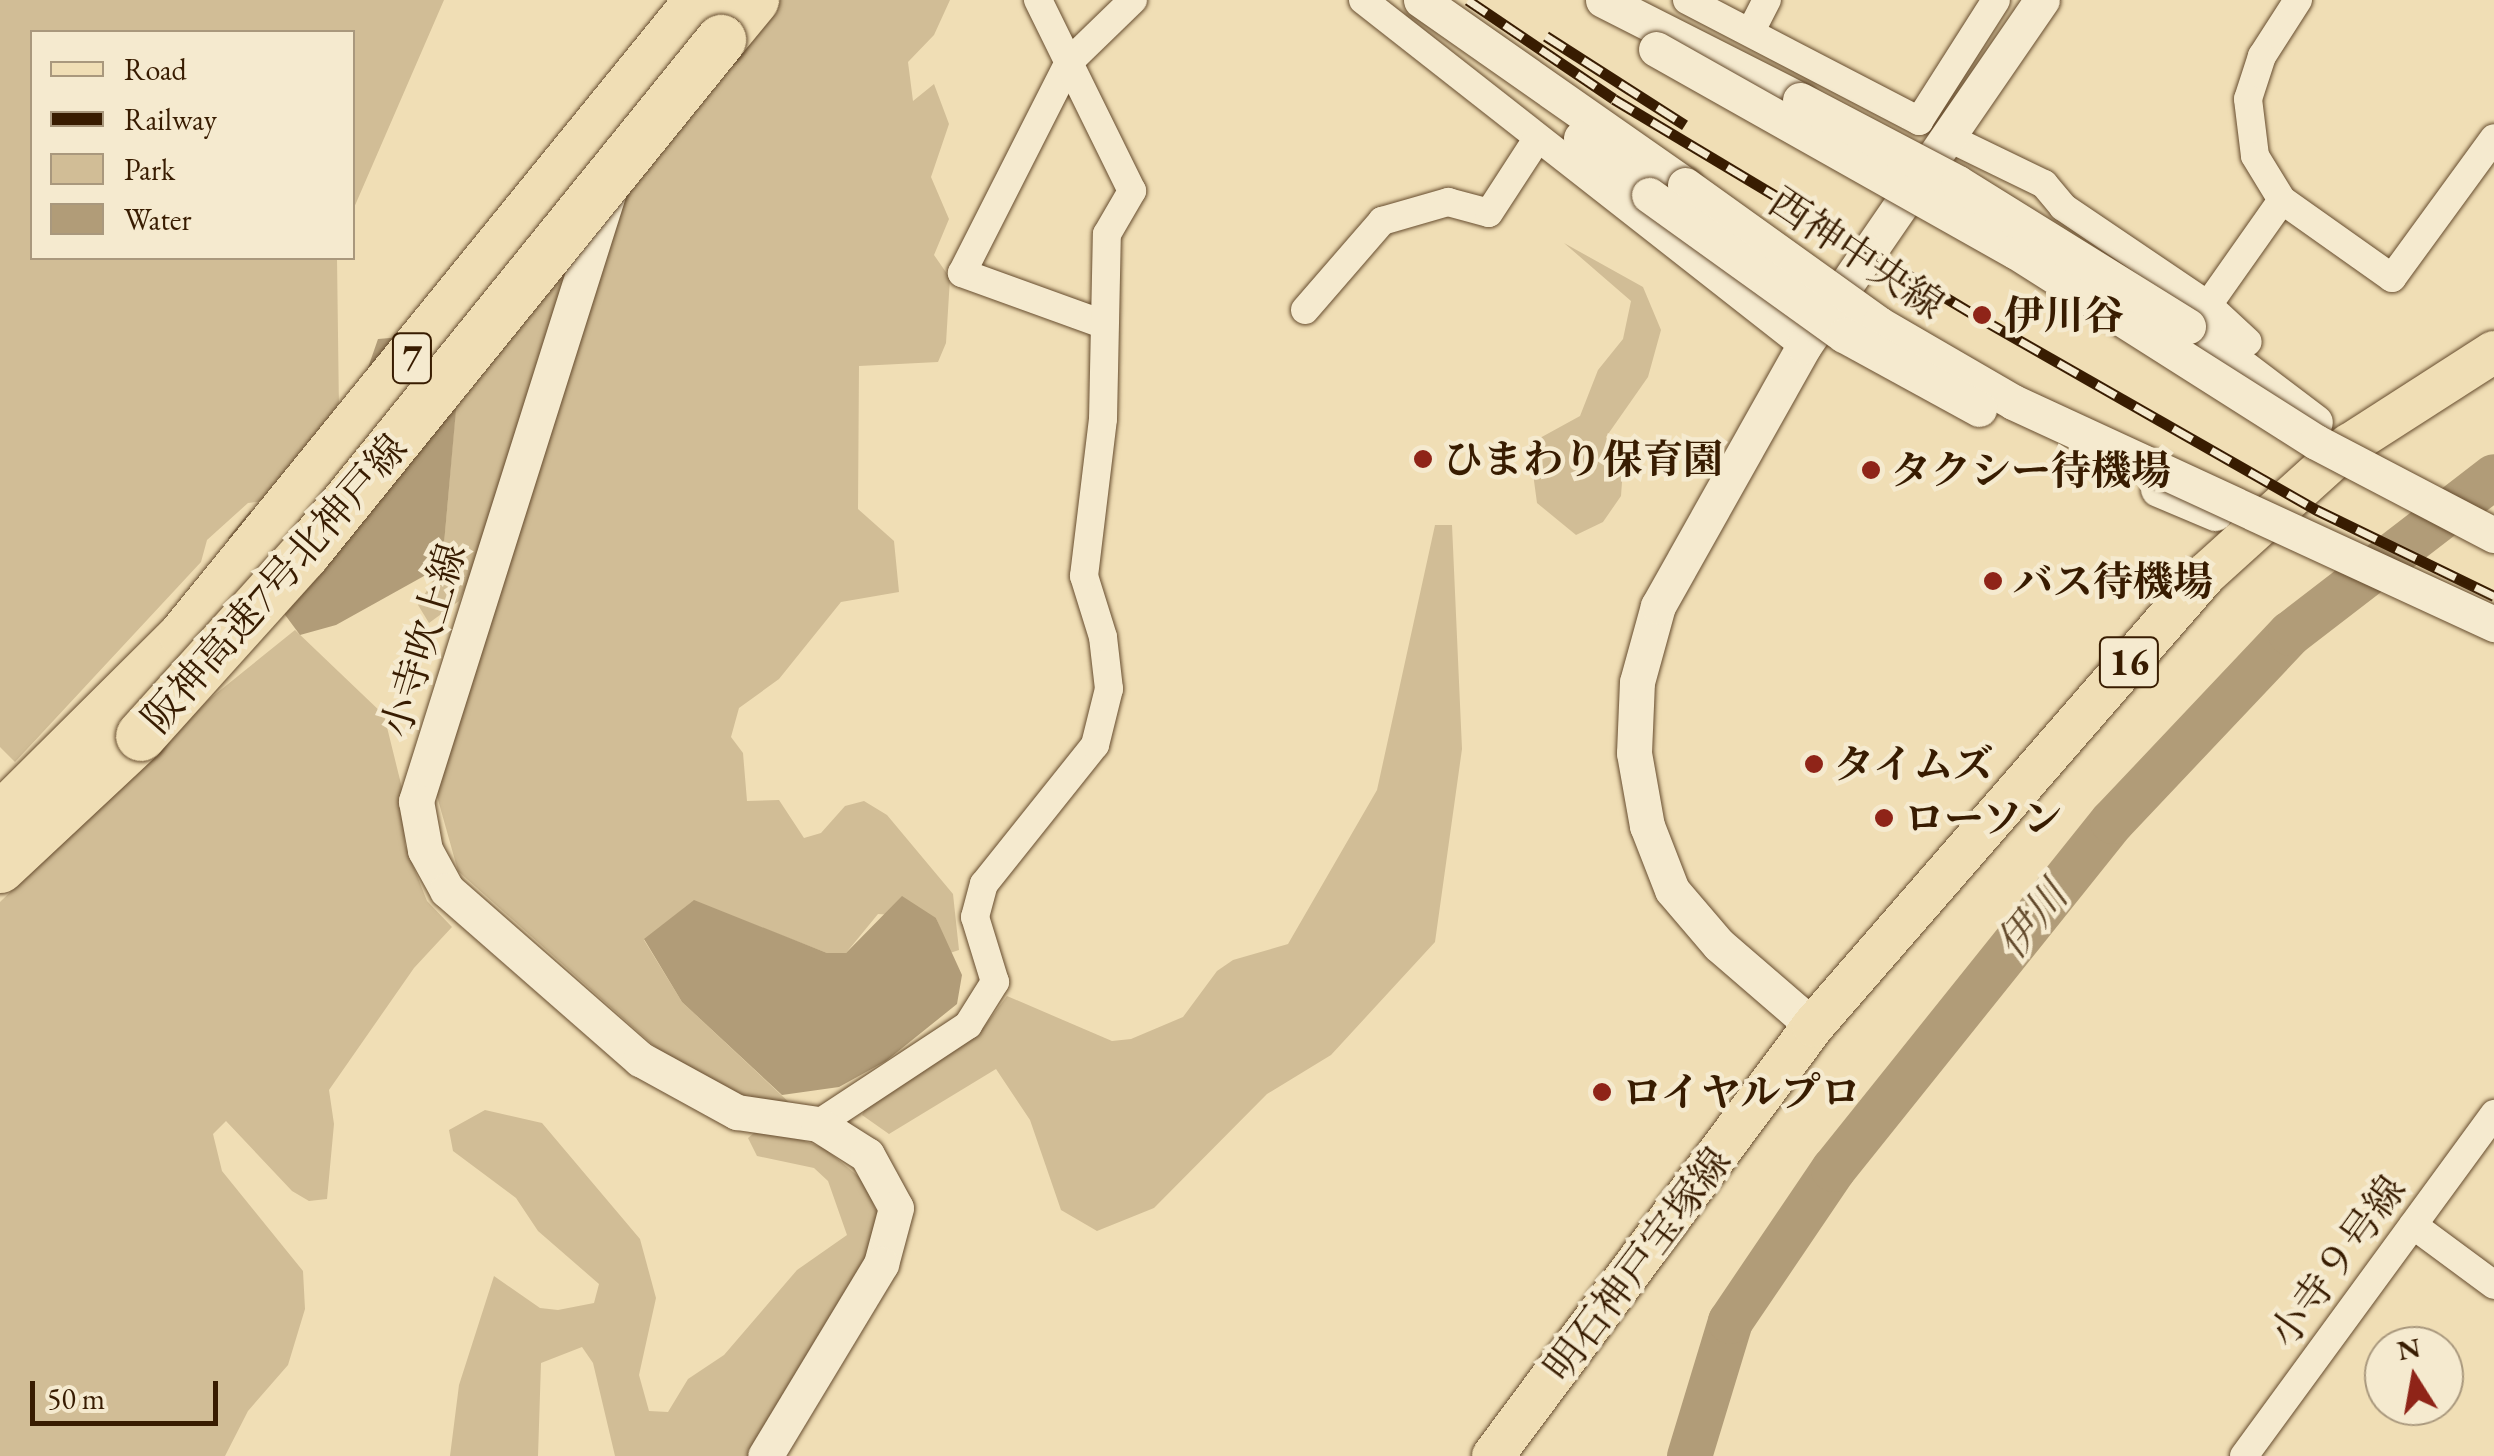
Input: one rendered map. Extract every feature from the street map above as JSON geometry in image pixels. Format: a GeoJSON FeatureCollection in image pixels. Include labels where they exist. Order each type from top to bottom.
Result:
{"type":"FeatureCollection","features":[{"type":"Feature","properties":{"kind":"highway","name":"阪神高速7号北神戸線"},"geometry":{"type":"LineString","coordinates":[[0,868],[128,722],[304,556],[710,13],[754,0]]}},
{"type":"Feature","properties":{"kind":"highway","name":"阪神高速7号北神戸線"},"geometry":{"type":"LineString","coordinates":[[0,818],[128,722]]}},
{"type":"Feature","properties":{"kind":"main road","name":"明石神戸宝塚線"},"geometry":{"type":"LineString","coordinates":[[1493,1456],[1813,1026],[2206,574],[2270,533],[2494,352]]}},
{"type":"Feature","properties":{"kind":"street"},"geometry":{"type":"LineString","coordinates":[[818,1124],[968,1025],[995,982],[975,917],[984,884],[1095,746],[1109,690],[1103,636],[1084,576],[1103,419],[1100,323],[1107,234],[1132,190],[1038,0]]}},
{"type":"Feature","properties":{"kind":"street"},"geometry":{"type":"LineString","coordinates":[[1100,323],[962,273],[1069,62],[1134,0]]}},
{"type":"Feature","properties":{"kind":"street"},"geometry":{"type":"LineString","coordinates":[[1362,0],[1804,346]]}},
{"type":"Feature","properties":{"kind":"street"},"geometry":{"type":"LineString","coordinates":[[1418,0],[1649,195],[1844,335],[2010,426],[2270,533],[2494,634]]}},
{"type":"Feature","properties":{"kind":"street","name":"西神中央線"},"geometry":{"type":"LineString","coordinates":[[1418,0],[1878,324],[2013,402],[2494,624]]}},
{"type":"Feature","properties":{"kind":"street","name":"西神中央線"},"geometry":{"type":"LineString","coordinates":[[1576,0],[2014,251],[2316,442],[2494,535]]}},
{"type":"Feature","properties":{"kind":"street"},"geometry":{"type":"LineString","coordinates":[[1602,0],[1958,182],[2248,342]]}},
{"type":"Feature","properties":{"kind":"street"},"geometry":{"type":"LineString","coordinates":[[1687,0],[1920,122],[1996,0]]}},
{"type":"Feature","properties":{"kind":"street"},"geometry":{"type":"LineString","coordinates":[[1751,31],[1767,0]]}},
{"type":"Feature","properties":{"kind":"street"},"geometry":{"type":"LineString","coordinates":[[1813,1026],[1719,945],[1672,890],[1647,826],[1634,752],[1637,682],[1658,606],[1804,346],[2042,0]]}},
{"type":"Feature","properties":{"kind":"street"},"geometry":{"type":"LineString","coordinates":[[2298,0],[2262,56],[2248,99],[2255,156],[2282,200],[2392,278],[2494,138]]}},
{"type":"Feature","properties":{"kind":"street","name":"小寺吹上線"},"geometry":{"type":"LineString","coordinates":[[710,13],[622,155],[416,801],[425,850],[447,890],[640,1060],[738,1112],[818,1124],[867,1155],[896,1208],[881,1264],[765,1456]]}},
{"type":"Feature","properties":{"kind":"street"},"geometry":{"type":"LineString","coordinates":[[1948,137],[2044,184],[2063,207],[2366,454],[2494,522]]}},
{"type":"Feature","properties":{"kind":"street"},"geometry":{"type":"LineString","coordinates":[[1305,310],[1382,221],[1448,202],[1490,213],[1537,139]]}},
{"type":"Feature","properties":{"kind":"street"},"geometry":{"type":"LineString","coordinates":[[2198,315],[2282,200]]}},
{"type":"Feature","properties":{"kind":"street","name":"小寺９号線"},"geometry":{"type":"LineString","coordinates":[[2244,1456],[2494,1114]]}},
{"type":"Feature","properties":{"kind":"street"},"geometry":{"type":"LineString","coordinates":[[2412,1225],[2494,1285]]}},
{"type":"Feature","properties":{"kind":"green space"},"geometry":{"type":"Polygon","coordinates":[[[0,0],[444,0],[355,205],[355,30],[30,30],[30,260],[337,260],[339,411],[265,501],[248,503],[207,540],[201,562],[15,762],[0,747],[0,0]]]}},
{"type":"Feature","properties":{"kind":"green space"},"geometry":{"type":"Polygon","coordinates":[[[780,0],[950,0],[934,35],[908,62],[913,101],[934,84],[949,124],[931,177],[949,219],[934,255],[950,278],[946,343],[938,362],[859,366],[858,509],[894,541],[899,592],[841,602],[779,679],[739,708],[731,737],[743,753],[747,801],[779,800],[804,838],[821,833],[845,806],[864,801],[887,815],[953,894],[959,950],[950,953],[936,918],[878,914],[846,953],[827,953],[693,901],[644,940],[682,1002],[793,1106],[733,1095],[662,1053],[458,871],[435,789],[615,208],[780,0]]]}},
{"type":"Feature","properties":{"kind":"green space"},"geometry":{"type":"Polygon","coordinates":[[[1564,243],[1643,287],[1661,330],[1648,377],[1606,437],[1623,468],[1621,496],[1603,522],[1576,535],[1537,503],[1529,444],[1580,416],[1598,370],[1623,339],[1631,301],[1564,243]]]}},
{"type":"Feature","properties":{"kind":"green space"},"geometry":{"type":"Polygon","coordinates":[[[573,255],[493,528],[459,601],[429,623],[418,605],[442,566],[456,406],[573,255]]]}},
{"type":"Feature","properties":{"kind":"green space"},"geometry":{"type":"Polygon","coordinates":[[[1435,525],[1452,525],[1462,749],[1435,942],[1331,1055],[1267,1094],[1154,1208],[1097,1231],[1061,1210],[1030,1120],[996,1069],[889,1134],[862,1115],[870,1099],[984,1027],[1007,996],[1112,1041],[1131,1039],[1183,1017],[1217,971],[1233,960],[1288,944],[1377,790],[1435,525]]]}},
{"type":"Feature","properties":{"kind":"green space"},"geometry":{"type":"Polygon","coordinates":[[[295,630],[384,715],[402,788],[405,845],[427,901],[452,927],[414,968],[329,1090],[334,1124],[327,1199],[309,1201],[292,1191],[226,1121],[213,1134],[222,1171],[303,1271],[305,1309],[288,1365],[248,1411],[225,1456],[0,1456],[0,902],[207,701],[295,630]]]}},
{"type":"Feature","properties":{"kind":"green space"},"geometry":{"type":"Polygon","coordinates":[[[485,1110],[542,1123],[640,1239],[656,1298],[639,1375],[649,1411],[668,1412],[688,1379],[724,1355],[797,1270],[847,1235],[828,1181],[814,1168],[757,1156],[748,1138],[762,1126],[824,1148],[864,1181],[881,1222],[876,1259],[749,1456],[615,1456],[593,1363],[582,1347],[541,1363],[538,1456],[450,1456],[459,1385],[494,1276],[540,1308],[558,1310],[594,1303],[599,1284],[538,1231],[516,1198],[453,1151],[449,1130],[485,1110]]]}},
{"type":"Feature","properties":{"kind":"water"},"geometry":{"type":"Polygon","coordinates":[[[463,332],[442,566],[336,625],[300,635],[228,538],[250,511],[284,511],[347,428],[378,339],[463,332]]]}},
{"type":"Feature","properties":{"kind":"water"},"geometry":{"type":"Polygon","coordinates":[[[902,896],[936,918],[962,975],[957,1004],[886,1061],[839,1087],[782,1095],[682,1002],[644,939],[694,900],[827,953],[846,953],[902,896]]]}},
{"type":"Feature","properties":{"kind":"waterway","name":"伊川"},"geometry":{"type":"LineString","coordinates":[[1689,1456],[1730,1321],[1833,1169],[2112,821],[2290,633],[2494,476]]}},
{"type":"Feature","properties":{"kind":"railway"},"geometry":{"type":"LineString","coordinates":[[1468,0],[1614,99],[1982,319],[2317,510],[2494,596]]}},
{"type":"Feature","properties":{"kind":"railway"},"geometry":{"type":"LineString","coordinates":[[1546,36],[1685,125]]}},
{"type":"Feature","properties":{"kind":"place","name":"伊川谷"},"geometry":{"type":"Point","coordinates":[1982,315]}},
{"type":"Feature","properties":{"kind":"place","name":"ひまわり保育園"},"geometry":{"type":"Point","coordinates":[1423,459]}},
{"type":"Feature","properties":{"kind":"place","name":"タクシー待機場"},"geometry":{"type":"Point","coordinates":[1871,470]}},
{"type":"Feature","properties":{"kind":"place","name":"バス待機場"},"geometry":{"type":"Point","coordinates":[1993,581]}},
{"type":"Feature","properties":{"kind":"place","name":"タイムズ"},"geometry":{"type":"Point","coordinates":[1814,764]}},
{"type":"Feature","properties":{"kind":"place","name":"ローソン"},"geometry":{"type":"Point","coordinates":[1884,818]}},
{"type":"Feature","properties":{"kind":"place","name":"ロイヤルプロ"},"geometry":{"type":"Point","coordinates":[1602,1092]}}]}
